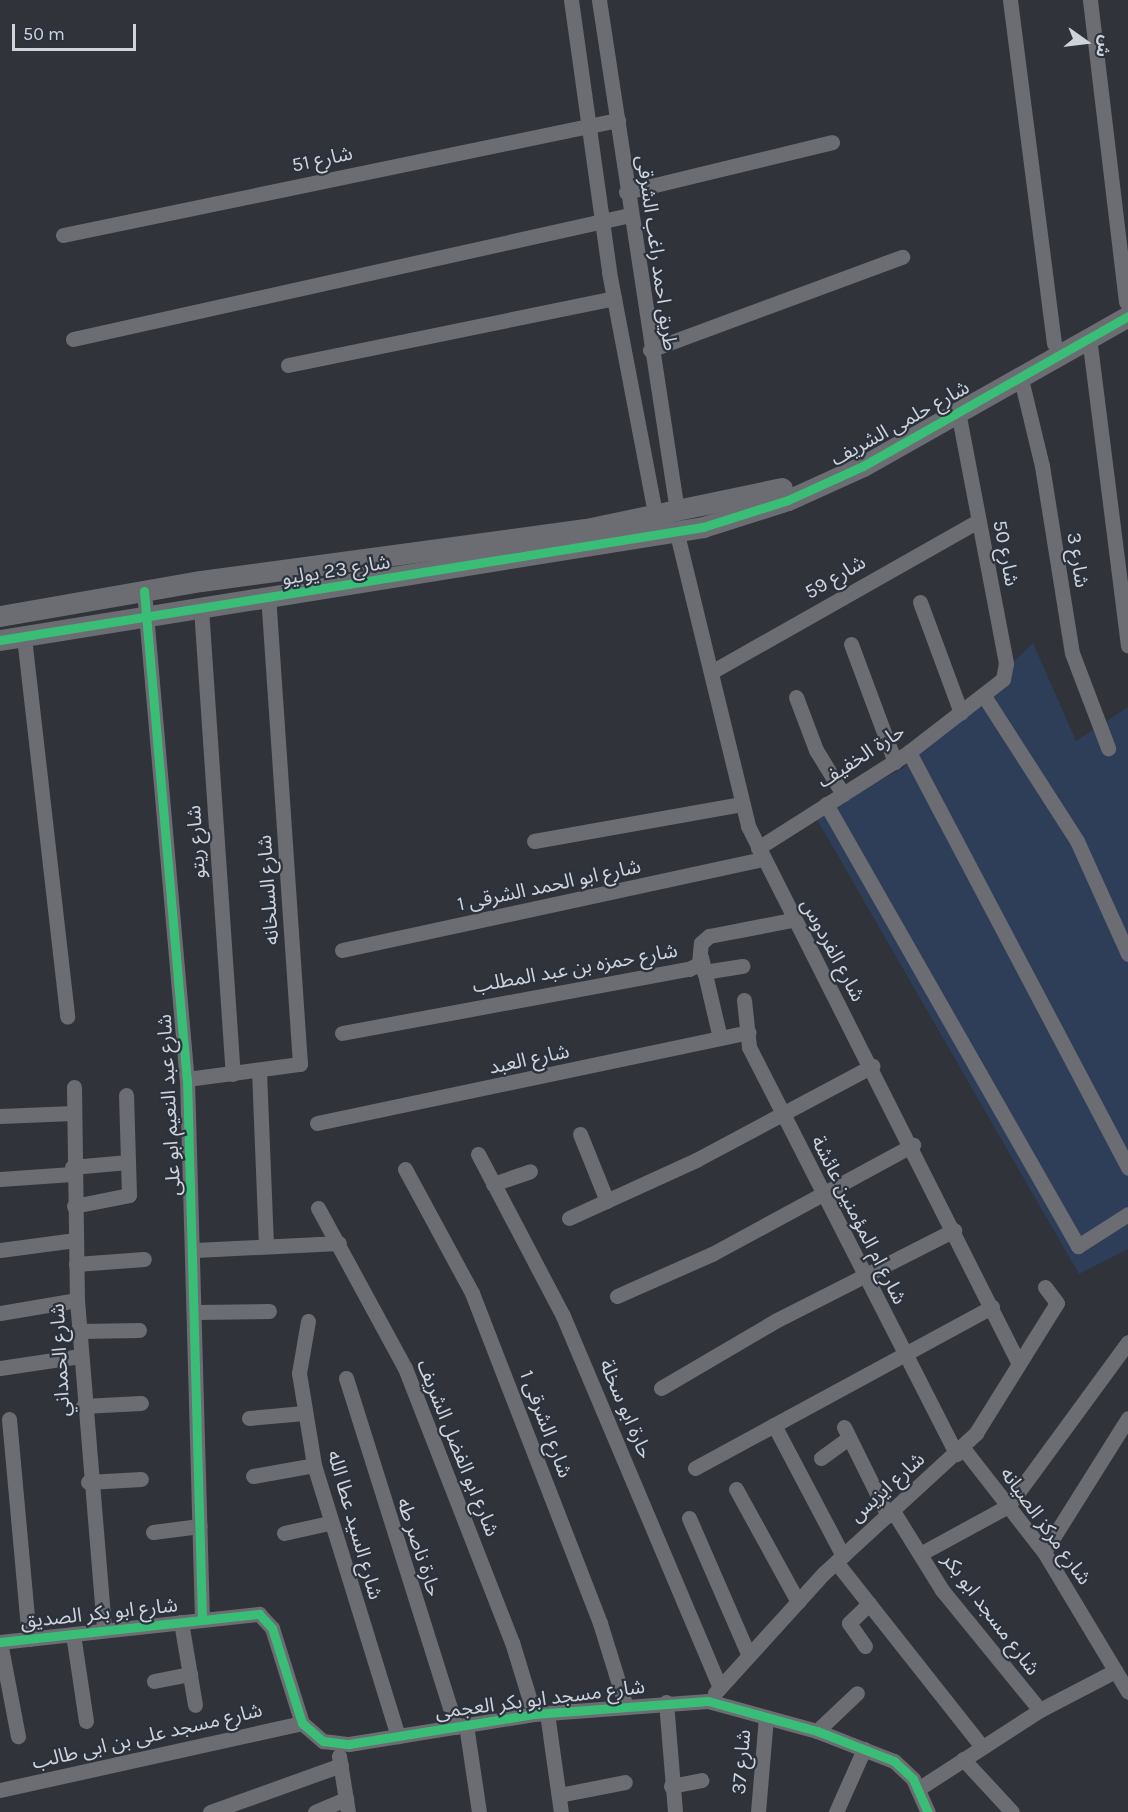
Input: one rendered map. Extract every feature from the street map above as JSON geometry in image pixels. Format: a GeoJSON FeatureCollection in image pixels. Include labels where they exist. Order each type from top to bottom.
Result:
{"type":"FeatureCollection","features":[{"type":"Feature","properties":{"kind":"street","name":"شارع الفردوس"},"geometry":{"type":"LineString","coordinates":[[571,0],[591,123],[602,222],[614,298],[656,516],[668,536],[713,671],[742,804],[760,853],[792,920],[913,1145],[1018,1362]]}},
{"type":"Feature","properties":{"kind":"street","name":"طريق احمد راغب الشرقى"},"geometry":{"type":"LineString","coordinates":[[599,0],[650,350],[677,511]]}},
{"type":"Feature","properties":{"kind":"street"},"geometry":{"type":"LineString","coordinates":[[1010,0],[1054,343]]}},
{"type":"Feature","properties":{"kind":"street"},"geometry":{"type":"LineString","coordinates":[[1090,0],[1127,306]]}},
{"type":"Feature","properties":{"kind":"street","name":"شارع 51"},"geometry":{"type":"LineString","coordinates":[[63,236],[591,123],[618,120]]}},
{"type":"Feature","properties":{"kind":"street"},"geometry":{"type":"LineString","coordinates":[[626,192],[832,142]]}},
{"type":"Feature","properties":{"kind":"street"},"geometry":{"type":"LineString","coordinates":[[73,339],[630,215]]}},
{"type":"Feature","properties":{"kind":"street"},"geometry":{"type":"LineString","coordinates":[[650,350],[902,257]]}},
{"type":"Feature","properties":{"kind":"street"},"geometry":{"type":"LineString","coordinates":[[288,365],[614,298]]}},
{"type":"Feature","properties":{"kind":"street","name":"شارع حلمى الشريف"},"geometry":{"type":"LineString","coordinates":[[668,536],[701,517],[823,472],[1054,343],[1127,306]]}},
{"type":"Feature","properties":{"kind":"street","name":"شارع حلمى الشريف"},"geometry":{"type":"LineString","coordinates":[[0,616],[144,591],[656,516],[677,511],[701,517],[826,484],[1089,337],[1127,306]]}},
{"type":"Feature","properties":{"kind":"street"},"geometry":{"type":"LineString","coordinates":[[1089,337],[1128,646]]}},
{"type":"Feature","properties":{"kind":"street","name":"شارع 3"},"geometry":{"type":"LineString","coordinates":[[1020,375],[1042,466],[1072,653],[1107,748]]}},
{"type":"Feature","properties":{"kind":"street","name":"شارع 50"},"geometry":{"type":"LineString","coordinates":[[958,411],[1006,663],[1003,679],[984,696]]}},
{"type":"Feature","properties":{"kind":"street","name":"شارع 59"},"geometry":{"type":"LineString","coordinates":[[713,671],[978,521]]}},
{"type":"Feature","properties":{"kind":"street","name":"شارع 23 يوليو"},"geometry":{"type":"LineString","coordinates":[[0,640],[24,638],[148,615],[268,599],[668,536]]}},
{"type":"Feature","properties":{"kind":"street","name":"شارع عبد النعيم ابو على"},"geometry":{"type":"LineString","coordinates":[[144,591],[148,615],[188,1079],[195,1250],[202,1619]]}},
{"type":"Feature","properties":{"kind":"street","name":"شارع السلخانه"},"geometry":{"type":"LineString","coordinates":[[188,1079],[300,1064],[268,599]]}},
{"type":"Feature","properties":{"kind":"street"},"geometry":{"type":"LineString","coordinates":[[921,602],[961,712]]}},
{"type":"Feature","properties":{"kind":"street","name":"شارع ريتو"},"geometry":{"type":"LineString","coordinates":[[201,608],[233,1074]]}},
{"type":"Feature","properties":{"kind":"street"},"geometry":{"type":"LineString","coordinates":[[24,638],[67,1017]]}},
{"type":"Feature","properties":{"kind":"street"},"geometry":{"type":"LineString","coordinates":[[851,644],[895,762]]}},
{"type":"Feature","properties":{"kind":"street"},"geometry":{"type":"LineString","coordinates":[[984,696],[1077,841],[1128,954]]}},
{"type":"Feature","properties":{"kind":"street","name":"حارة الخفيف"},"geometry":{"type":"LineString","coordinates":[[760,853],[826,804],[895,762],[984,696]]}},
{"type":"Feature","properties":{"kind":"street"},"geometry":{"type":"LineString","coordinates":[[796,697],[816,750],[843,794]]}},
{"type":"Feature","properties":{"kind":"street"},"geometry":{"type":"LineString","coordinates":[[909,752],[1128,1168]]}},
{"type":"Feature","properties":{"kind":"street"},"geometry":{"type":"LineString","coordinates":[[534,841],[742,804]]}},
{"type":"Feature","properties":{"kind":"street"},"geometry":{"type":"LineString","coordinates":[[826,804],[1078,1246],[1128,1214]]}},
{"type":"Feature","properties":{"kind":"street","name":"شارع ابو الحمد الشرقى 1"},"geometry":{"type":"LineString","coordinates":[[342,950],[760,853]]}},
{"type":"Feature","properties":{"kind":"street","name":"شارع حمزه بن عبد المطلب"},"geometry":{"type":"LineString","coordinates":[[342,1033],[689,969],[703,965],[701,943],[709,936],[792,920]]}},
{"type":"Feature","properties":{"kind":"street"},"geometry":{"type":"LineString","coordinates":[[720,1038],[703,965],[743,966]]}},
{"type":"Feature","properties":{"kind":"street","name":"شارع ام المؤمنين عائشة"},"geometry":{"type":"LineString","coordinates":[[744,1000],[749,1032],[748,1047],[904,1355],[959,1451]]}},
{"type":"Feature","properties":{"kind":"street","name":"شارع العبد"},"geometry":{"type":"LineString","coordinates":[[317,1123],[749,1032]]}},
{"type":"Feature","properties":{"kind":"street"},"geometry":{"type":"LineString","coordinates":[[569,1218],[782,1116],[872,1066]]}},
{"type":"Feature","properties":{"kind":"street"},"geometry":{"type":"LineString","coordinates":[[259,1071],[266,1245]]}},
{"type":"Feature","properties":{"kind":"street","name":"شارع الحمداني"},"geometry":{"type":"LineString","coordinates":[[74,1087],[72,1171],[80,1356],[88,1482],[104,1630]]}},
{"type":"Feature","properties":{"kind":"street"},"geometry":{"type":"LineString","coordinates":[[74,1206],[126,1198],[128,1162],[126,1095]]}},
{"type":"Feature","properties":{"kind":"street"},"geometry":{"type":"LineString","coordinates":[[0,1116],[73,1113]]}},
{"type":"Feature","properties":{"kind":"street"},"geometry":{"type":"LineString","coordinates":[[580,1134],[607,1201]]}},
{"type":"Feature","properties":{"kind":"street"},"geometry":{"type":"LineString","coordinates":[[617,1296],[823,1195],[913,1145]]}},
{"type":"Feature","properties":{"kind":"street","name":"حارة ابو سخلة"},"geometry":{"type":"LineString","coordinates":[[478,1154],[568,1327],[720,1687]]}},
{"type":"Feature","properties":{"kind":"street"},"geometry":{"type":"LineString","coordinates":[[0,1179],[128,1162]]}},
{"type":"Feature","properties":{"kind":"street","name":"شارع الشرقى 1"},"geometry":{"type":"LineString","coordinates":[[405,1169],[472,1293],[600,1623],[625,1704]]}},
{"type":"Feature","properties":{"kind":"street"},"geometry":{"type":"LineString","coordinates":[[493,1184],[530,1171]]}},
{"type":"Feature","properties":{"kind":"street","name":"شارع ابو الفضل الشريف"},"geometry":{"type":"LineString","coordinates":[[318,1208],[405,1368],[541,1714],[561,1812]]}},
{"type":"Feature","properties":{"kind":"street"},"geometry":{"type":"LineString","coordinates":[[661,1388],[864,1275],[954,1230]]}},
{"type":"Feature","properties":{"kind":"street"},"geometry":{"type":"LineString","coordinates":[[0,1250],[75,1240]]}},
{"type":"Feature","properties":{"kind":"street"},"geometry":{"type":"LineString","coordinates":[[195,1250],[339,1243]]}},
{"type":"Feature","properties":{"kind":"street"},"geometry":{"type":"LineString","coordinates":[[76,1264],[144,1259]]}},
{"type":"Feature","properties":{"kind":"street","name":"شارع ايزيس"},"geometry":{"type":"LineString","coordinates":[[708,1701],[839,1559],[959,1451],[1057,1303],[1045,1287]]}},
{"type":"Feature","properties":{"kind":"street"},"geometry":{"type":"LineString","coordinates":[[0,1313],[77,1300]]}},
{"type":"Feature","properties":{"kind":"street"},"geometry":{"type":"LineString","coordinates":[[695,1468],[992,1307]]}},
{"type":"Feature","properties":{"kind":"street"},"geometry":{"type":"LineString","coordinates":[[196,1312],[269,1311]]}},
{"type":"Feature","properties":{"kind":"street","name":"شارع السيد عطا الله"},"geometry":{"type":"LineString","coordinates":[[308,1321],[299,1373],[314,1465],[329,1523],[398,1737]]}},
{"type":"Feature","properties":{"kind":"street"},"geometry":{"type":"LineString","coordinates":[[79,1331],[139,1330]]}},
{"type":"Feature","properties":{"kind":"street"},"geometry":{"type":"LineString","coordinates":[[920,1554],[1008,1506],[1128,1342]]}},
{"type":"Feature","properties":{"kind":"street"},"geometry":{"type":"LineString","coordinates":[[0,1368],[80,1356]]}},
{"type":"Feature","properties":{"kind":"street","name":"حارة ناصر طه"},"geometry":{"type":"LineString","coordinates":[[346,1378],[461,1726]]}},
{"type":"Feature","properties":{"kind":"street"},"geometry":{"type":"LineString","coordinates":[[83,1406],[141,1403]]}},
{"type":"Feature","properties":{"kind":"street"},"geometry":{"type":"LineString","coordinates":[[249,1418],[304,1413]]}},
{"type":"Feature","properties":{"kind":"street"},"geometry":{"type":"LineString","coordinates":[[1044,1551],[1128,1418]]}},
{"type":"Feature","properties":{"kind":"street"},"geometry":{"type":"LineString","coordinates":[[9,1419],[29,1639]]}},
{"type":"Feature","properties":{"kind":"street"},"geometry":{"type":"LineString","coordinates":[[774,1425],[839,1559],[869,1604],[982,1747]]}},
{"type":"Feature","properties":{"kind":"street","name":"شارع مسجد ابو بكر"},"geometry":{"type":"LineString","coordinates":[[821,1458],[847,1433],[891,1513],[942,1590],[1040,1710]]}},
{"type":"Feature","properties":{"kind":"street","name":"شارع مركز الصيانه"},"geometry":{"type":"LineString","coordinates":[[959,1451],[1044,1551],[1128,1692]]}},
{"type":"Feature","properties":{"kind":"street"},"geometry":{"type":"LineString","coordinates":[[253,1476],[314,1465]]}},
{"type":"Feature","properties":{"kind":"street"},"geometry":{"type":"LineString","coordinates":[[88,1482],[141,1479]]}},
{"type":"Feature","properties":{"kind":"street"},"geometry":{"type":"LineString","coordinates":[[736,1489],[798,1602]]}},
{"type":"Feature","properties":{"kind":"street"},"geometry":{"type":"LineString","coordinates":[[689,1518],[749,1656]]}},
{"type":"Feature","properties":{"kind":"street"},"geometry":{"type":"LineString","coordinates":[[284,1533],[329,1523]]}},
{"type":"Feature","properties":{"kind":"street"},"geometry":{"type":"LineString","coordinates":[[153,1532],[200,1526]]}},
{"type":"Feature","properties":{"kind":"street"},"geometry":{"type":"LineString","coordinates":[[865,1646],[849,1623],[869,1604]]}},
{"type":"Feature","properties":{"kind":"street"},"geometry":{"type":"LineString","coordinates":[[202,1619],[249,1613],[267,1620],[302,1723],[336,1745],[341,1764],[347,1805],[315,1812]]}},
{"type":"Feature","properties":{"kind":"street","name":"شارع ابو بكر الصديق"},"geometry":{"type":"LineString","coordinates":[[0,1642],[202,1619]]}},
{"type":"Feature","properties":{"kind":"street"},"geometry":{"type":"LineString","coordinates":[[181,1622],[195,1705]]}},
{"type":"Feature","properties":{"kind":"street"},"geometry":{"type":"LineString","coordinates":[[73,1634],[86,1721]]}},
{"type":"Feature","properties":{"kind":"street"},"geometry":{"type":"LineString","coordinates":[[0,1642],[18,1736]]}},
{"type":"Feature","properties":{"kind":"street"},"geometry":{"type":"LineString","coordinates":[[918,1789],[1040,1710],[1115,1671]]}},
{"type":"Feature","properties":{"kind":"street"},"geometry":{"type":"LineString","coordinates":[[154,1681],[190,1674]]}},
{"type":"Feature","properties":{"kind":"street"},"geometry":{"type":"LineString","coordinates":[[817,1731],[857,1693]]}},
{"type":"Feature","properties":{"kind":"street","name":"شارع مسجد ابو بكر العجمى"},"geometry":{"type":"LineString","coordinates":[[336,1745],[541,1714],[625,1704],[708,1701],[817,1731],[905,1768],[928,1812]]}},
{"type":"Feature","properties":{"kind":"street"},"geometry":{"type":"LineString","coordinates":[[666,1702],[671,1786],[675,1812]]}},
{"type":"Feature","properties":{"kind":"street","name":"شارع 37"},"geometry":{"type":"LineString","coordinates":[[758,1812],[766,1716]]}},
{"type":"Feature","properties":{"kind":"street","name":"شارع مسجد على بن ابى طالب"},"geometry":{"type":"LineString","coordinates":[[0,1790],[302,1723]]}},
{"type":"Feature","properties":{"kind":"street"},"geometry":{"type":"LineString","coordinates":[[461,1726],[479,1812]]}},
{"type":"Feature","properties":{"kind":"street"},"geometry":{"type":"LineString","coordinates":[[836,1812],[864,1749]]}},
{"type":"Feature","properties":{"kind":"street"},"geometry":{"type":"LineString","coordinates":[[963,1759],[1012,1812]]}},
{"type":"Feature","properties":{"kind":"street"},"geometry":{"type":"LineString","coordinates":[[210,1812],[341,1764]]}},
{"type":"Feature","properties":{"kind":"street"},"geometry":{"type":"LineString","coordinates":[[671,1786],[701,1780]]}},
{"type":"Feature","properties":{"kind":"street"},"geometry":{"type":"LineString","coordinates":[[559,1795],[625,1782]]}},
{"type":"Feature","properties":{"kind":"shaded area"},"geometry":{"type":"Polygon","coordinates":[[[1033,643],[1076,741],[1128,707],[1128,1249],[1079,1274],[815,816],[903,768],[1033,643]]]}},
{"type":"Feature","properties":{"kind":"cycle path"},"geometry":{"type":"LineString","coordinates":[[0,640],[703,527],[788,500],[863,466],[1128,316]]}},
{"type":"Feature","properties":{"kind":"cycle path"},"geometry":{"type":"LineString","coordinates":[[144,591],[187,1079],[202,1619]]}},
{"type":"Feature","properties":{"kind":"cycle path"},"geometry":{"type":"LineString","coordinates":[[0,1642],[259,1614],[272,1628],[302,1723],[323,1741],[349,1744],[534,1714],[708,1701],[817,1731],[894,1761],[913,1779],[928,1812]]}}]}
